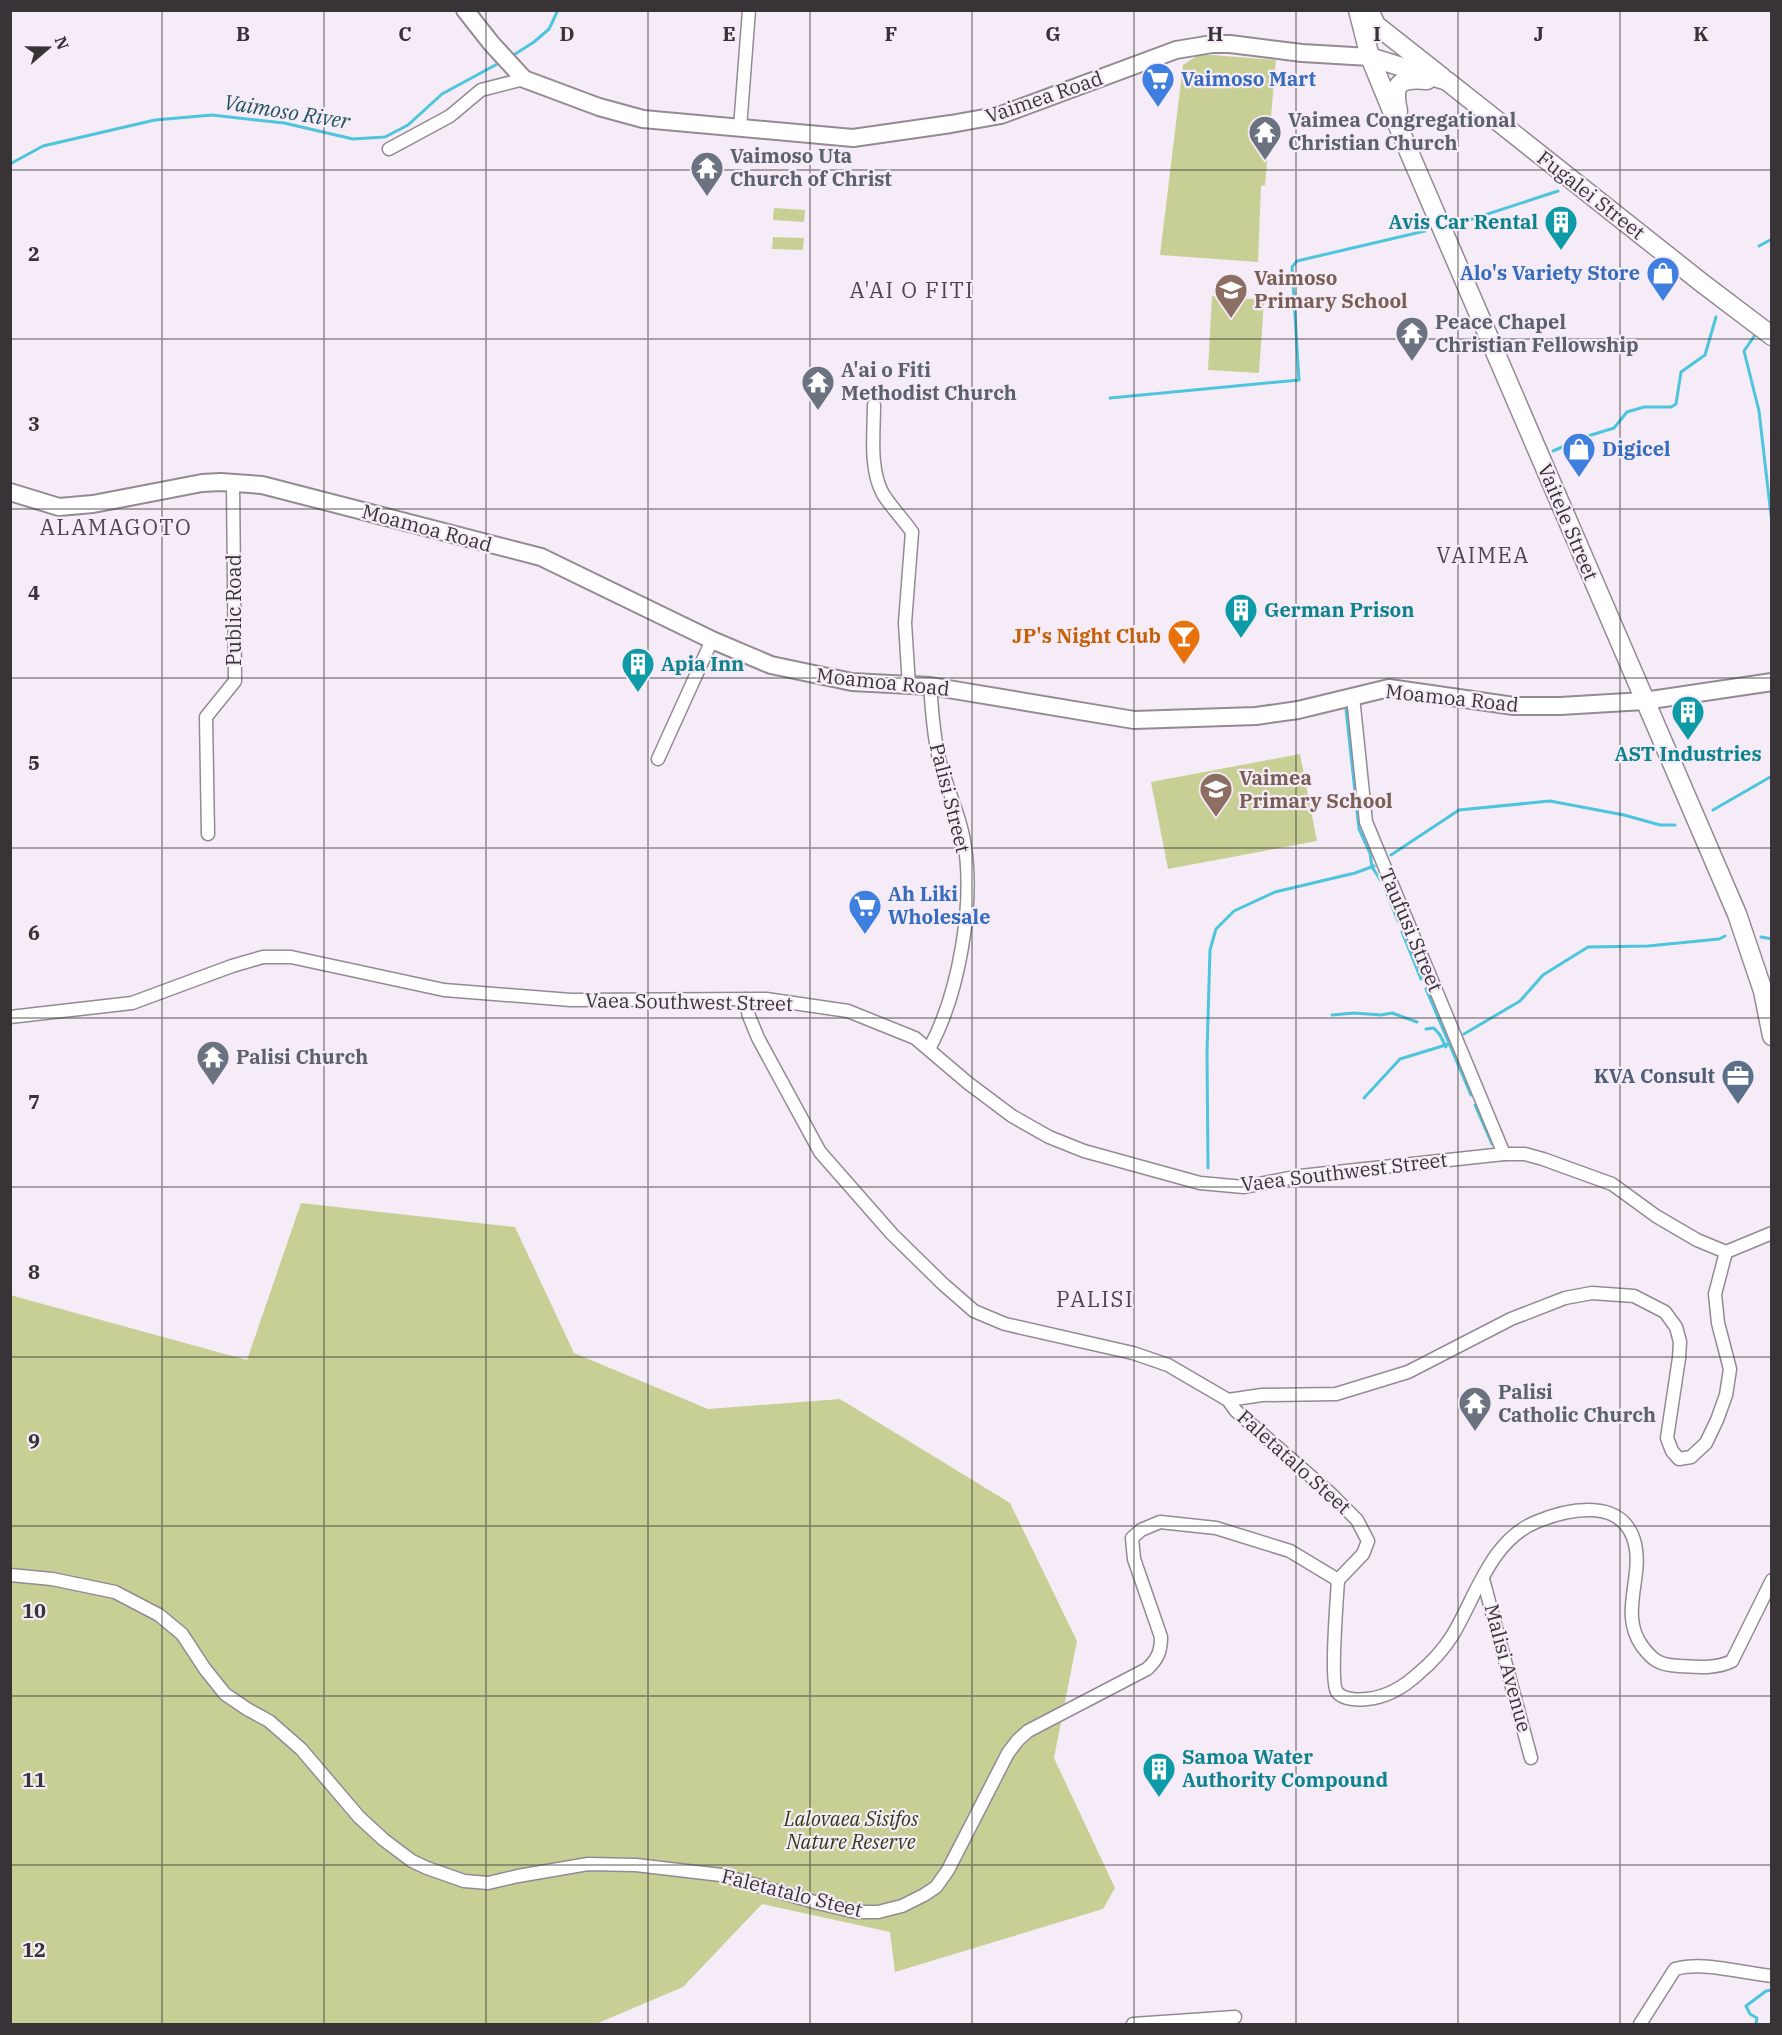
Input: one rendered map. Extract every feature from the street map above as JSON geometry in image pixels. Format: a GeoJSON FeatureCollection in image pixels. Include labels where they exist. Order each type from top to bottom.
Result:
{"type":"FeatureCollection","features":[{"type":"Feature","properties":{"kind":"main road","name":"Vaitele Street"},"geometry":{"type":"LineString","coordinates":[[1358,10],[1370,57],[1406,145],[1737,914],[1769,1012],[1772,1036]]}},
{"type":"Feature","properties":{"kind":"main road"},"geometry":{"type":"LineString","coordinates":[[1369,10],[1376,25],[1447,81]]}},
{"type":"Feature","properties":{"kind":"main road","name":"Fugalei Street"},"geometry":{"type":"LineString","coordinates":[[1370,57],[1447,81],[1772,336]]}},
{"type":"Feature","properties":{"kind":"main road"},"geometry":{"type":"LineString","coordinates":[[1406,145],[1395,93],[1398,86],[1413,79],[1447,81]]}},
{"type":"Feature","properties":{"kind":"main road"},"geometry":{"type":"LineString","coordinates":[[1737,914],[1772,986]]}},
{"type":"Feature","properties":{"kind":"street","name":"Vaimea Road"},"geometry":{"type":"LineString","coordinates":[[465,10],[491,44],[520,74],[599,107],[643,119],[853,138],[1001,115],[1176,50],[1212,44],[1370,57]]}},
{"type":"Feature","properties":{"kind":"street"},"geometry":{"type":"LineString","coordinates":[[740,128],[749,10]]}},
{"type":"Feature","properties":{"kind":"street"},"geometry":{"type":"LineString","coordinates":[[389,149],[450,116],[481,90],[520,74]]}},
{"type":"Feature","properties":{"kind":"street"},"geometry":{"type":"LineString","coordinates":[[874,405],[875,468],[878,480],[884,494],[912,532],[905,623],[909,686]]}},
{"type":"Feature","properties":{"kind":"street","name":"Moamoa Road"},"geometry":{"type":"LineString","coordinates":[[10,492],[59,507],[93,504],[202,483],[262,485],[541,557],[712,640],[771,665],[852,682],[930,686],[1134,720],[1256,716],[1389,688],[1514,706],[1560,706],[1644,701],[1772,682]]}},
{"type":"Feature","properties":{"kind":"street","name":"Public Road"},"geometry":{"type":"LineString","coordinates":[[208,834],[206,717],[235,681],[233,483]]}},
{"type":"Feature","properties":{"kind":"street"},"geometry":{"type":"LineString","coordinates":[[658,759],[712,640]]}},
{"type":"Feature","properties":{"kind":"street","name":"Palisi Street"},"geometry":{"type":"LineString","coordinates":[[929,1049],[942,1026],[961,947],[966,913],[967,879],[964,840],[938,755],[930,686]]}},
{"type":"Feature","properties":{"kind":"street","name":"Taufusi Street"},"geometry":{"type":"LineString","coordinates":[[1353,697],[1366,822],[1504,1154]]}},
{"type":"Feature","properties":{"kind":"street","name":"Vaea Southwest Street"},"geometry":{"type":"LineString","coordinates":[[10,1017],[132,1003],[263,957],[291,957],[444,990],[571,1000],[766,999],[810,1004],[848,1011],[915,1038],[968,1083],[1012,1116],[1049,1137],[1084,1151],[1200,1183],[1244,1186],[1300,1176],[1504,1154],[1525,1154],[1612,1184],[1656,1216],[1697,1240],[1726,1252]]}},
{"type":"Feature","properties":{"kind":"street","name":"Faletatalo Steet"},"geometry":{"type":"LineString","coordinates":[[10,1575],[52,1579],[115,1592],[159,1615],[182,1634],[225,1694],[268,1721],[301,1749],[359,1816],[384,1840],[412,1861],[445,1876],[464,1881],[488,1883],[588,1864],[636,1865],[721,1875],[831,1907],[856,1912],[878,1912],[902,1906],[936,1887],[958,1853],[1008,1753],[1028,1731],[1147,1669],[1155,1661],[1161,1649],[1161,1637],[1142,1576],[1134,1559],[1132,1538],[1141,1530],[1160,1522],[1216,1528],[1290,1551],[1338,1580],[1363,1554],[1368,1541],[1356,1520],[1331,1494],[1236,1412],[1228,1400],[1168,1365],[1123,1351],[1005,1324],[974,1311],[943,1284],[892,1234],[820,1152],[758,1038],[745,999]]}},
{"type":"Feature","properties":{"kind":"street"},"geometry":{"type":"LineString","coordinates":[[1228,1400],[1262,1395],[1336,1394],[1408,1372],[1512,1319],[1565,1298],[1592,1293],[1634,1296],[1665,1312],[1676,1327],[1680,1342],[1679,1358],[1667,1437],[1672,1451],[1679,1459],[1691,1457],[1706,1443],[1726,1395],[1730,1369],[1718,1323],[1715,1294],[1726,1252],[1772,1233]]}},
{"type":"Feature","properties":{"kind":"street"},"geometry":{"type":"LineString","coordinates":[[1338,1580],[1335,1690],[1341,1696],[1356,1699],[1389,1694],[1404,1686],[1431,1663],[1451,1638],[1484,1579],[1493,1557],[1511,1538],[1535,1522],[1584,1509],[1602,1510],[1617,1516],[1629,1528],[1635,1545],[1630,1615],[1638,1640],[1652,1659],[1669,1665],[1705,1667],[1723,1665],[1732,1661],[1772,1580]]}},
{"type":"Feature","properties":{"kind":"street","name":"Malisi Avenue"},"geometry":{"type":"LineString","coordinates":[[1484,1579],[1531,1758]]}},
{"type":"Feature","properties":{"kind":"street"},"geometry":{"type":"LineString","coordinates":[[1640,2025],[1675,1969],[1687,1966],[1772,1976]]}},
{"type":"Feature","properties":{"kind":"street"},"geometry":{"type":"LineString","coordinates":[[1133,2025],[1235,2017]]}},
{"type":"Feature","properties":{"kind":"green space","name":"Vaimea Congregational Christian Church"},"geometry":{"type":"Polygon","coordinates":[[[1200,54],[1276,60],[1265,185],[1261,186],[1258,262],[1160,255],[1183,65],[1200,54]]]}},
{"type":"Feature","properties":{"kind":"green space"},"geometry":{"type":"Polygon","coordinates":[[[774,208],[805,210],[804,222],[773,220],[774,208]]]}},
{"type":"Feature","properties":{"kind":"green space"},"geometry":{"type":"Polygon","coordinates":[[[773,237],[804,238],[803,250],[772,249],[773,237]]]}},
{"type":"Feature","properties":{"kind":"green space"},"geometry":{"type":"Polygon","coordinates":[[[1212,296],[1264,300],[1259,373],[1208,370],[1212,296]]]}},
{"type":"Feature","properties":{"kind":"green space"},"geometry":{"type":"Polygon","coordinates":[[[1300,754],[1317,841],[1168,869],[1151,782],[1300,754]]]}},
{"type":"Feature","properties":{"kind":"green space","name":"Lalovaea Sisifos Nature Reserve"},"geometry":{"type":"Polygon","coordinates":[[[301,1203],[515,1227],[574,1353],[708,1409],[840,1399],[1010,1503],[1077,1641],[1054,1758],[1115,1888],[1103,1909],[895,1972],[890,1932],[762,1904],[683,1987],[596,2024],[11,2024],[10,1295],[247,1360],[301,1203]]]}},
{"type":"Feature","properties":{"kind":"waterway","name":"Vaimoso River"},"geometry":{"type":"LineString","coordinates":[[512,56],[549,29],[558,10]]}},
{"type":"Feature","properties":{"kind":"waterway","name":"Vaimoso River"},"geometry":{"type":"LineString","coordinates":[[10,164],[43,146],[155,120],[212,115],[284,123],[353,139],[385,137],[408,125],[442,94],[501,62]]}},
{"type":"Feature","properties":{"kind":"waterway"},"geometry":{"type":"LineString","coordinates":[[1457,224],[1558,191]]}},
{"type":"Feature","properties":{"kind":"waterway"},"geometry":{"type":"LineString","coordinates":[[1110,398],[1299,380],[1292,267],[1297,261],[1425,231]]}},
{"type":"Feature","properties":{"kind":"waterway"},"geometry":{"type":"LineString","coordinates":[[1759,246],[1772,239]]}},
{"type":"Feature","properties":{"kind":"waterway"},"geometry":{"type":"LineString","coordinates":[[1553,451],[1614,428],[1627,412],[1644,407],[1671,407],[1676,404],[1681,372],[1705,355],[1716,317]]}},
{"type":"Feature","properties":{"kind":"waterway"},"geometry":{"type":"LineString","coordinates":[[1755,335],[1744,351],[1759,411],[1772,524]]}},
{"type":"Feature","properties":{"kind":"waterway"},"geometry":{"type":"LineString","coordinates":[[1346,709],[1359,829],[1370,853],[1372,867],[1381,881]]}},
{"type":"Feature","properties":{"kind":"waterway"},"geometry":{"type":"LineString","coordinates":[[1713,810],[1772,776]]}},
{"type":"Feature","properties":{"kind":"waterway"},"geometry":{"type":"LineString","coordinates":[[1391,855],[1459,810],[1550,801],[1624,815],[1660,825],[1675,825]]}},
{"type":"Feature","properties":{"kind":"waterway"},"geometry":{"type":"LineString","coordinates":[[1208,1168],[1207,1052],[1210,950],[1216,929],[1234,911],[1275,892],[1355,873],[1374,866]]}},
{"type":"Feature","properties":{"kind":"waterway"},"geometry":{"type":"LineString","coordinates":[[1386,891],[1398,921]]}},
{"type":"Feature","properties":{"kind":"waterway"},"geometry":{"type":"LineString","coordinates":[[1402,932],[1421,979]]}},
{"type":"Feature","properties":{"kind":"waterway"},"geometry":{"type":"LineString","coordinates":[[1464,1034],[1520,1001],[1543,975],[1588,947],[1648,946],[1719,939],[1725,936]]}},
{"type":"Feature","properties":{"kind":"waterway"},"geometry":{"type":"LineString","coordinates":[[1761,937],[1772,939]]}},
{"type":"Feature","properties":{"kind":"waterway"},"geometry":{"type":"LineString","coordinates":[[1426,989],[1471,1095]]}},
{"type":"Feature","properties":{"kind":"waterway"},"geometry":{"type":"LineString","coordinates":[[1332,1015],[1392,1013],[1417,1022]]}},
{"type":"Feature","properties":{"kind":"waterway"},"geometry":{"type":"LineString","coordinates":[[1426,1029],[1434,1028],[1446,1047]]}},
{"type":"Feature","properties":{"kind":"waterway"},"geometry":{"type":"LineString","coordinates":[[1364,1098],[1400,1059],[1449,1044]]}},
{"type":"Feature","properties":{"kind":"waterway"},"geometry":{"type":"LineString","coordinates":[[1475,1105],[1492,1144]]}},
{"type":"Feature","properties":{"kind":"waterway"},"geometry":{"type":"LineString","coordinates":[[1756,2024],[1757,2018],[1750,2014],[1746,2006],[1766,1991],[1772,1990]]}},
{"type":"Feature","properties":{"kind":"place","name":"Vaimoso Mart"},"geometry":{"type":"Point","coordinates":[1158,108]}},
{"type":"Feature","properties":{"kind":"place","name":"Vaimea Congregational Christian Church"},"geometry":{"type":"Point","coordinates":[1265,161]}},
{"type":"Feature","properties":{"kind":"place","name":"Vaimoso Uta Church of Christ"},"geometry":{"type":"Point","coordinates":[707,197]}},
{"type":"Feature","properties":{"kind":"place","name":"Avis Car Rental"},"geometry":{"type":"Point","coordinates":[1561,251]}},
{"type":"Feature","properties":{"kind":"place","name":"Alo's Variety Store"},"geometry":{"type":"Point","coordinates":[1663,302]}},
{"type":"Feature","properties":{"kind":"place","name":"Vaimoso Primary School"},"geometry":{"type":"Point","coordinates":[1231,319]}},
{"type":"Feature","properties":{"kind":"place","name":"Peace Chapel Christian Fellowship"},"geometry":{"type":"Point","coordinates":[1412,362]}},
{"type":"Feature","properties":{"kind":"place","name":"A'ai o Fiti Methodist Church"},"geometry":{"type":"Point","coordinates":[818,411]}},
{"type":"Feature","properties":{"kind":"place","name":"Digicel"},"geometry":{"type":"Point","coordinates":[1579,478]}},
{"type":"Feature","properties":{"kind":"place","name":"German Prison"},"geometry":{"type":"Point","coordinates":[1241,639]}},
{"type":"Feature","properties":{"kind":"place","name":"JP's Night Club"},"geometry":{"type":"Point","coordinates":[1184,665]}},
{"type":"Feature","properties":{"kind":"place","name":"Apia Inn"},"geometry":{"type":"Point","coordinates":[638,693]}},
{"type":"Feature","properties":{"kind":"place","name":"AST Industries"},"geometry":{"type":"Point","coordinates":[1688,741]}},
{"type":"Feature","properties":{"kind":"place","name":"Vaimea Primary School"},"geometry":{"type":"Point","coordinates":[1216,818]}},
{"type":"Feature","properties":{"kind":"place","name":"Ah Liki Wholesale"},"geometry":{"type":"Point","coordinates":[865,935]}},
{"type":"Feature","properties":{"kind":"place","name":"Palisi Church"},"geometry":{"type":"Point","coordinates":[213,1086]}},
{"type":"Feature","properties":{"kind":"place","name":"KVA Consult"},"geometry":{"type":"Point","coordinates":[1738,1105]}},
{"type":"Feature","properties":{"kind":"place","name":"Palisi Catholic Church"},"geometry":{"type":"Point","coordinates":[1475,1432]}},
{"type":"Feature","properties":{"kind":"place","name":"Samoa Water Authority Compound"},"geometry":{"type":"Point","coordinates":[1159,1798]}},
{"type":"Feature","properties":{"kind":"district","name":"A'AI O FITI"},"geometry":{"type":"Point","coordinates":[912,290]}},
{"type":"Feature","properties":{"kind":"district","name":"ALAMAGOTO"},"geometry":{"type":"Point","coordinates":[116,527]}},
{"type":"Feature","properties":{"kind":"district","name":"VAIMEA"},"geometry":{"type":"Point","coordinates":[1483,555]}},
{"type":"Feature","properties":{"kind":"district","name":"PALISI"},"geometry":{"type":"Point","coordinates":[1095,1299]}}]}
